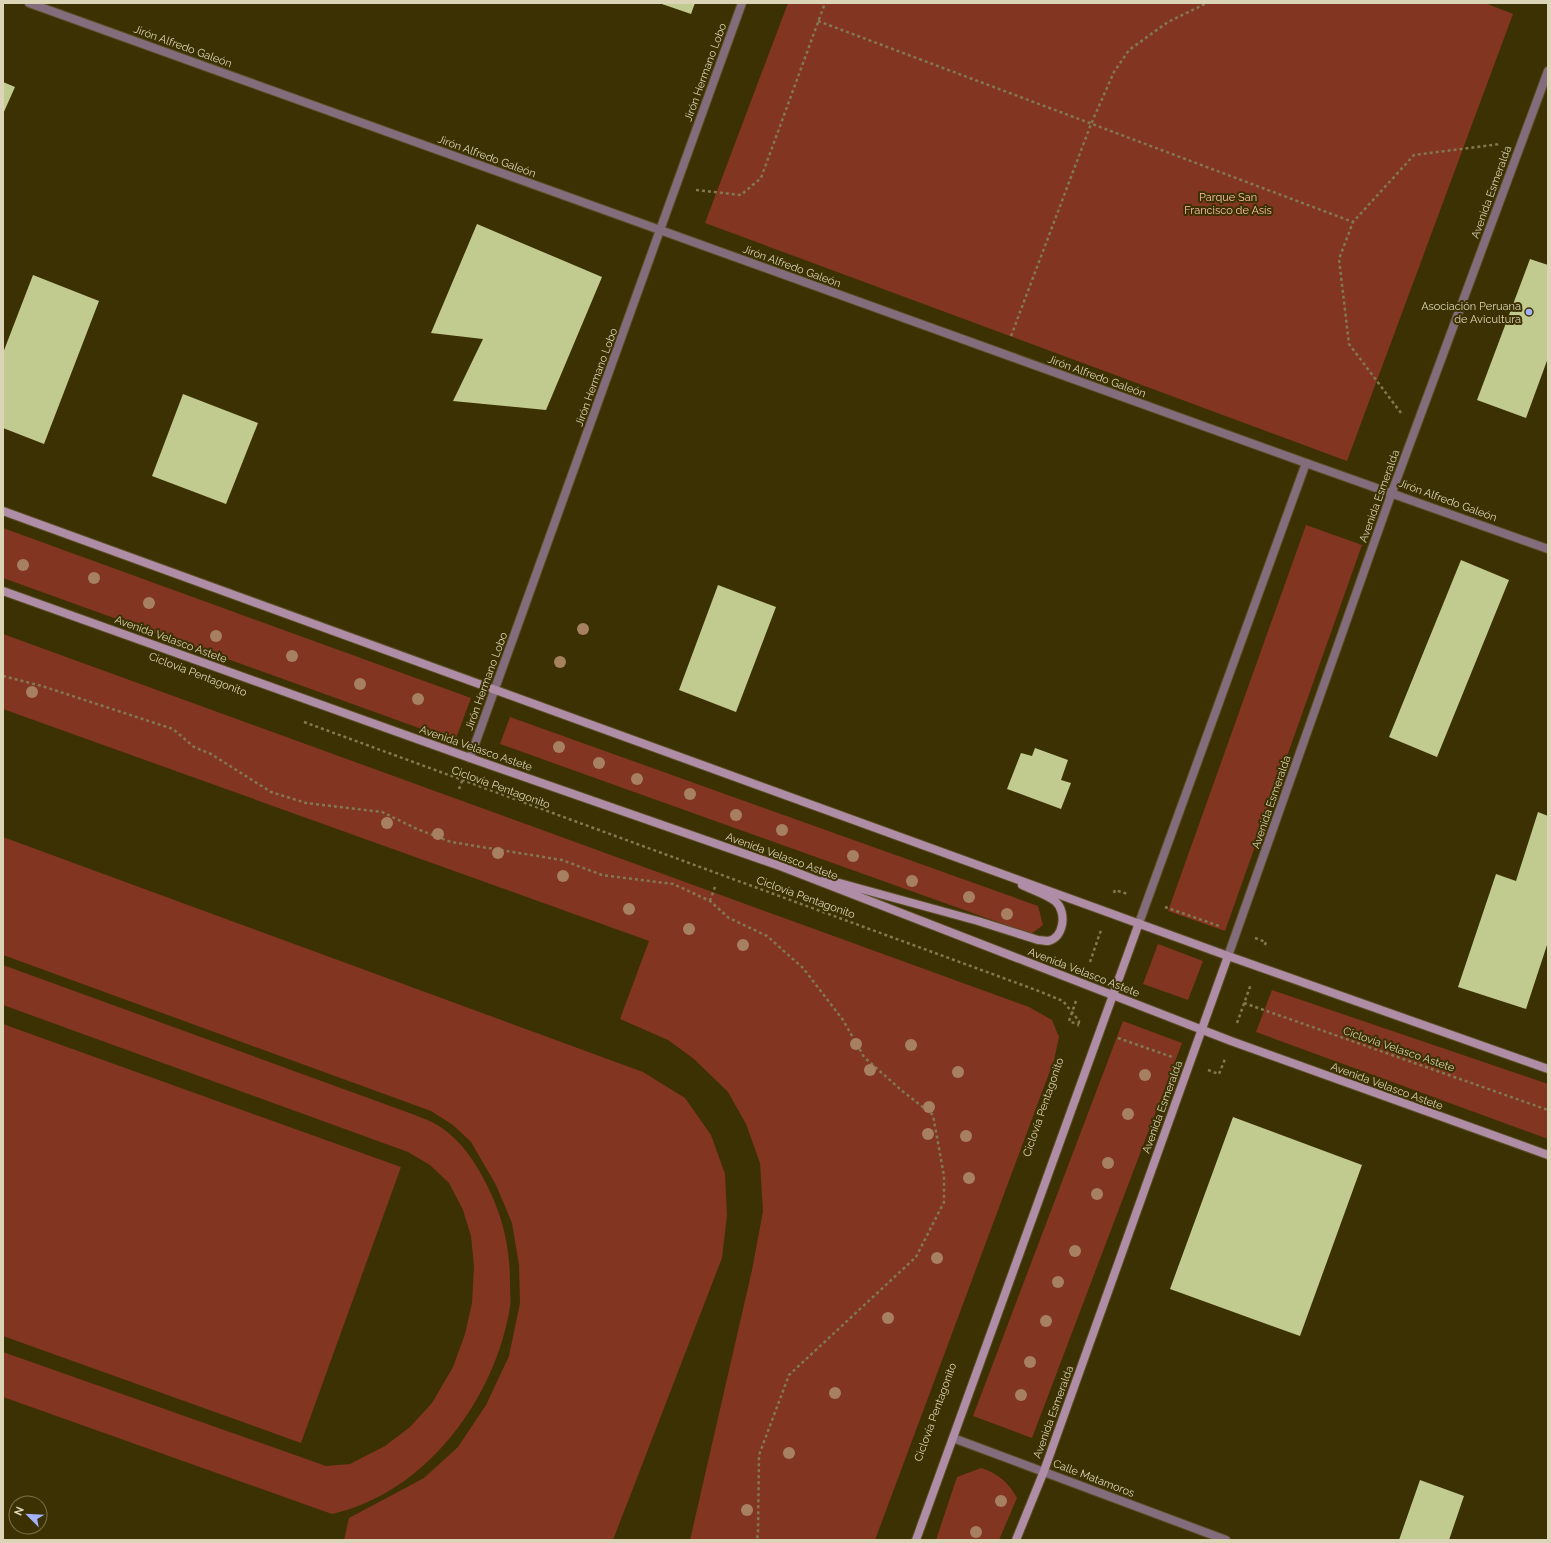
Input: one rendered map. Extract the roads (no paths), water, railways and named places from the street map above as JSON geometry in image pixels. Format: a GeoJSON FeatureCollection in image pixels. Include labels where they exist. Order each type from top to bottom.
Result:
{"type":"FeatureCollection","features":[{"type":"Feature","properties":{"kind":"main road"},"geometry":{"type":"LineString","coordinates":[[3,511],[494,690],[984,866],[1228,956],[1548,1069]]}},
{"type":"Feature","properties":{"kind":"main road","name":"Avenida Velasco Astete"},"geometry":{"type":"LineString","coordinates":[[3,591],[470,758],[780,866],[1238,1044],[1548,1155]]}},
{"type":"Feature","properties":{"kind":"main road"},"geometry":{"type":"LineString","coordinates":[[780,866],[971,919],[1038,940],[1048,941],[1057,936],[1062,927],[1062,916],[1061,910],[1056,902],[984,866]]}},
{"type":"Feature","properties":{"kind":"main road"},"geometry":{"type":"LineString","coordinates":[[916,1540],[1139,923]]}},
{"type":"Feature","properties":{"kind":"main road","name":"Avenida Esmeralda"},"geometry":{"type":"LineString","coordinates":[[1016,1540],[1044,1471],[1228,956]]}},
{"type":"Feature","properties":{"kind":"street","name":"Jirón Alfredo Galeón"},"geometry":{"type":"LineString","coordinates":[[29,3],[1548,549]]}},
{"type":"Feature","properties":{"kind":"street","name":"Jirón Hermano Lobo"},"geometry":{"type":"LineString","coordinates":[[470,758],[742,3]]}},
{"type":"Feature","properties":{"kind":"street","name":"Avenida Esmeralda"},"geometry":{"type":"LineString","coordinates":[[1228,956],[1392,492],[1548,71]]}},
{"type":"Feature","properties":{"kind":"street"},"geometry":{"type":"LineString","coordinates":[[1139,923],[1306,463]]}},
{"type":"Feature","properties":{"kind":"street","name":"Calle Matamoros"},"geometry":{"type":"LineString","coordinates":[[953,1438],[1226,1540]]}},
{"type":"Feature","properties":{"kind":"place","name":"Asociación Peruana de Avicultura"},"geometry":{"type":"Point","coordinates":[1529,312]}},
{"type":"Feature","properties":{"kind":"park label","name":"Parque San Francisco de Asís"},"geometry":{"type":"Point","coordinates":[1228,203]}}]}
